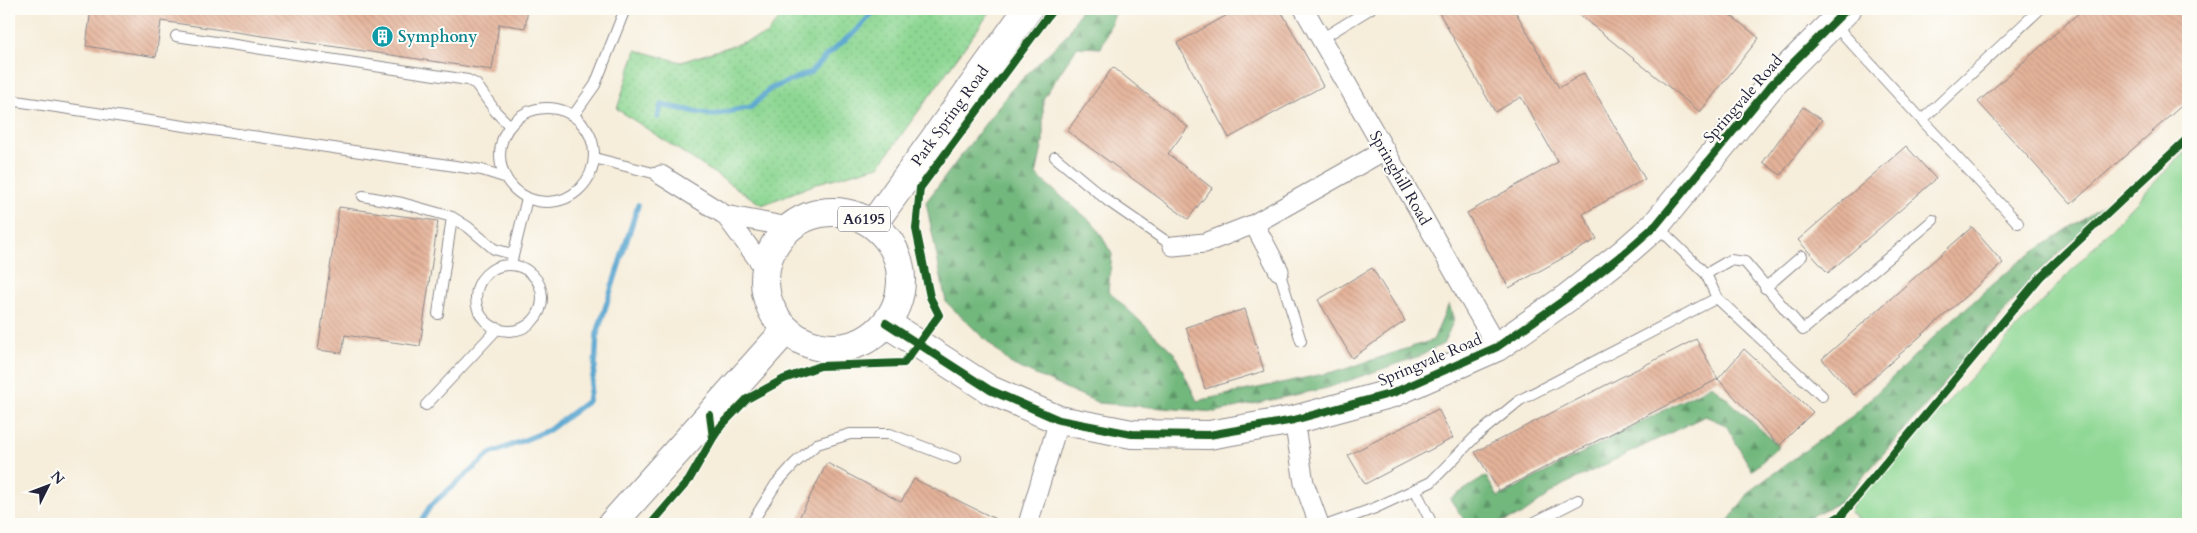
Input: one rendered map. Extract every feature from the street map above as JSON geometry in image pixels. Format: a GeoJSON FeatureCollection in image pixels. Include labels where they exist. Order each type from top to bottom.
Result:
{"type":"FeatureCollection","features":[{"type":"Feature","properties":{"kind":"street","name":"Park Spring Road"},"geometry":{"type":"LineString","coordinates":[[872,224],[1028,9]]}},
{"type":"Feature","properties":{"kind":"street","name":"Springhill Road"},"geometry":{"type":"LineString","coordinates":[[1304,9],[1497,347]]}},
{"type":"Feature","properties":{"kind":"street","name":"Springvale Road"},"geometry":{"type":"LineString","coordinates":[[886,323],[990,390],[1059,420],[1132,434],[1210,435],[1294,420],[1393,393],[1497,347],[1567,298],[1656,226],[1772,84],[1840,15]]}},
{"type":"Feature","properties":{"kind":"street"},"geometry":{"type":"LineString","coordinates":[[1173,246],[1205,243],[1254,224],[1385,150]]}},
{"type":"Feature","properties":{"kind":"street"},"geometry":{"type":"LineString","coordinates":[[661,175],[726,214],[789,227]]}},
{"type":"Feature","properties":{"kind":"street","name":"A6195"},"geometry":{"type":"LineString","coordinates":[[830,211],[852,214],[872,224],[886,236],[896,252],[901,270],[901,289],[896,307],[886,323],[873,336],[856,344],[838,348],[819,347],[802,341],[786,330],[768,302],[765,286],[765,269],[778,239],[789,227],[808,216],[830,211]]}},
{"type":"Feature","properties":{"kind":"street"},"geometry":{"type":"LineString","coordinates":[[726,214],[765,269]]}},
{"type":"Feature","properties":{"kind":"street"},"geometry":{"type":"LineString","coordinates":[[1254,224],[1279,271]]}},
{"type":"Feature","properties":{"kind":"street"},"geometry":{"type":"LineString","coordinates":[[612,524],[786,330]]}},
{"type":"Feature","properties":{"kind":"street"},"geometry":{"type":"LineString","coordinates":[[1028,524],[1059,420]]}},
{"type":"Feature","properties":{"kind":"street"},"geometry":{"type":"LineString","coordinates":[[1294,420],[1304,483],[1319,524]]}},
{"type":"Feature","properties":{"kind":"lane"},"geometry":{"type":"LineString","coordinates":[[574,116],[595,85],[625,9]]}},
{"type":"Feature","properties":{"kind":"lane"},"geometry":{"type":"LineString","coordinates":[[1321,38],[1370,9]]}},
{"type":"Feature","properties":{"kind":"lane"},"geometry":{"type":"LineString","coordinates":[[1922,120],[2040,9]]}},
{"type":"Feature","properties":{"kind":"lane"},"geometry":{"type":"LineString","coordinates":[[1840,15],[1922,120],[2018,223]]}},
{"type":"Feature","properties":{"kind":"lane"},"geometry":{"type":"LineString","coordinates":[[176,36],[468,80],[476,84],[496,112],[510,125]]}},
{"type":"Feature","properties":{"kind":"lane"},"geometry":{"type":"LineString","coordinates":[[9,100],[482,170],[504,177]]}},
{"type":"Feature","properties":{"kind":"lane"},"geometry":{"type":"LineString","coordinates":[[540,108],[557,108],[574,116],[585,127],[592,141],[594,158],[591,173],[583,186],[572,196],[557,201],[542,202],[527,198],[514,190],[504,177],[500,164],[499,150],[503,137],[510,125],[523,113],[540,108]]}},
{"type":"Feature","properties":{"kind":"lane"},"geometry":{"type":"LineString","coordinates":[[1055,157],[1108,201],[1173,246]]}},
{"type":"Feature","properties":{"kind":"lane"},"geometry":{"type":"LineString","coordinates":[[594,158],[661,175]]}},
{"type":"Feature","properties":{"kind":"lane"},"geometry":{"type":"LineString","coordinates":[[363,196],[402,203],[452,218],[468,227],[494,249],[512,254]]}},
{"type":"Feature","properties":{"kind":"lane"},"geometry":{"type":"LineString","coordinates":[[511,265],[512,254],[527,198]]}},
{"type":"Feature","properties":{"kind":"lane"},"geometry":{"type":"LineString","coordinates":[[438,314],[452,218]]}},
{"type":"Feature","properties":{"kind":"lane"},"geometry":{"type":"LineString","coordinates":[[1706,274],[1730,260],[1745,262],[1765,288],[1803,330],[1933,220]]}},
{"type":"Feature","properties":{"kind":"lane"},"geometry":{"type":"LineString","coordinates":[[1656,226],[1706,274],[1717,298],[1822,396]]}},
{"type":"Feature","properties":{"kind":"lane"},"geometry":{"type":"LineString","coordinates":[[1765,288],[1802,256]]}},
{"type":"Feature","properties":{"kind":"lane"},"geometry":{"type":"LineString","coordinates":[[511,265],[521,267],[536,280],[540,289],[541,304],[534,318],[527,325],[518,329],[498,328],[480,314],[476,302],[481,280],[489,271],[500,266],[511,265]]}},
{"type":"Feature","properties":{"kind":"lane"},"geometry":{"type":"LineString","coordinates":[[1279,271],[1300,341]]}},
{"type":"Feature","properties":{"kind":"lane"},"geometry":{"type":"LineString","coordinates":[[1331,524],[1375,508],[1431,482],[1476,436],[1520,400],[1717,298]]}},
{"type":"Feature","properties":{"kind":"lane"},"geometry":{"type":"LineString","coordinates":[[426,405],[498,328]]}},
{"type":"Feature","properties":{"kind":"lane"},"geometry":{"type":"LineString","coordinates":[[751,524],[776,484],[795,463],[817,444],[850,434],[890,434],[955,460]]}},
{"type":"Feature","properties":{"kind":"lane"},"geometry":{"type":"LineString","coordinates":[[1415,489],[1432,524]]}},
{"type":"Feature","properties":{"kind":"lane"},"geometry":{"type":"LineString","coordinates":[[1531,524],[1578,500]]}},
{"type":"Feature","properties":{"kind":"green space"},"geometry":{"type":"Polygon","coordinates":[[[787,9],[992,9],[879,166],[821,182],[762,205],[617,109],[636,50],[681,62],[766,35],[787,9]]]}},
{"type":"Feature","properties":{"kind":"green space"},"geometry":{"type":"Polygon","coordinates":[[[1081,9],[1117,9],[1101,48],[1077,47],[1043,99],[1043,143],[1036,175],[1095,225],[1112,254],[1108,291],[1174,353],[1197,401],[1342,370],[1433,340],[1449,304],[1454,320],[1443,344],[1420,356],[1327,388],[1215,412],[1099,403],[1011,364],[946,302],[926,202],[1010,91],[1068,34],[1081,9]]]}},
{"type":"Feature","properties":{"kind":"green space"},"geometry":{"type":"Polygon","coordinates":[[[2188,147],[2188,524],[1865,524],[1850,512],[1853,502],[2188,147]]]}},
{"type":"Feature","properties":{"kind":"green space"},"geometry":{"type":"Polygon","coordinates":[[[2140,180],[2034,276],[1940,389],[1841,502],[1793,524],[1726,524],[1751,490],[1855,414],[1943,328],[2019,262],[2140,180]]]}},
{"type":"Feature","properties":{"kind":"green space"},"geometry":{"type":"Polygon","coordinates":[[[1712,385],[1779,446],[1752,471],[1726,425],[1705,416],[1561,486],[1523,514],[1497,524],[1467,524],[1450,499],[1486,476],[1498,497],[1712,385]]]}},
{"type":"Feature","properties":{"kind":"building","name":"Symphony"},"geometry":{"type":"Polygon","coordinates":[[[91,9],[528,9],[525,28],[499,24],[492,70],[161,21],[156,57],[86,46],[91,9]]]}},
{"type":"Feature","properties":{"kind":"building"},"geometry":{"type":"Polygon","coordinates":[[[1238,9],[1280,9],[1323,86],[1229,138],[1177,43],[1238,9]]]}},
{"type":"Feature","properties":{"kind":"building"},"geometry":{"type":"Polygon","coordinates":[[[1437,9],[1514,9],[1559,88],[1584,73],[1645,179],[1583,214],[1597,239],[1509,288],[1467,213],[1558,162],[1521,97],[1495,112],[1437,9]]]}},
{"type":"Feature","properties":{"kind":"building"},"geometry":{"type":"Polygon","coordinates":[[[1572,9],[1723,9],[1759,38],[1700,112],[1572,9]]]}},
{"type":"Feature","properties":{"kind":"building"},"geometry":{"type":"Polygon","coordinates":[[[2083,9],[2188,9],[2188,100],[2071,204],[1978,102],[2083,9]]]}},
{"type":"Feature","properties":{"kind":"building"},"geometry":{"type":"Polygon","coordinates":[[[1113,67],[1188,127],[1168,154],[1212,188],[1188,219],[1067,131],[1113,67]]]}},
{"type":"Feature","properties":{"kind":"building"},"geometry":{"type":"Polygon","coordinates":[[[1803,107],[1822,120],[1781,175],[1763,162],[1803,107]]]}},
{"type":"Feature","properties":{"kind":"building"},"geometry":{"type":"Polygon","coordinates":[[[1906,146],[1936,179],[1828,273],[1798,240],[1906,146]]]}},
{"type":"Feature","properties":{"kind":"building"},"geometry":{"type":"Polygon","coordinates":[[[339,207],[438,221],[420,346],[345,335],[342,353],[318,350],[339,207]]]}},
{"type":"Feature","properties":{"kind":"building"},"geometry":{"type":"Polygon","coordinates":[[[1972,227],[2003,263],[1854,395],[1822,359],[1972,227]]]}},
{"type":"Feature","properties":{"kind":"building"},"geometry":{"type":"Polygon","coordinates":[[[1372,268],[1405,321],[1352,358],[1318,300],[1372,268]]]}},
{"type":"Feature","properties":{"kind":"building"},"geometry":{"type":"Polygon","coordinates":[[[1245,309],[1264,371],[1205,389],[1186,327],[1245,309]]]}},
{"type":"Feature","properties":{"kind":"building"},"geometry":{"type":"Polygon","coordinates":[[[1696,339],[1718,379],[1499,491],[1475,452],[1696,339]]]}},
{"type":"Feature","properties":{"kind":"building"},"geometry":{"type":"Polygon","coordinates":[[[1744,349],[1813,412],[1779,446],[1718,379],[1744,349]]]}},
{"type":"Feature","properties":{"kind":"building"},"geometry":{"type":"Polygon","coordinates":[[[1438,409],[1453,438],[1365,484],[1348,455],[1438,409]]]}},
{"type":"Feature","properties":{"kind":"building"},"geometry":{"type":"Polygon","coordinates":[[[827,463],[901,502],[914,479],[1006,524],[796,524],[827,463]]]}},
{"type":"Feature","properties":{"kind":"waterway"},"geometry":{"type":"LineString","coordinates":[[658,117],[661,105],[713,115],[751,107],[770,89],[811,72],[827,55],[858,29],[876,9]]}},
{"type":"Feature","properties":{"kind":"waterway"},"geometry":{"type":"LineString","coordinates":[[419,524],[431,505],[490,454],[549,430],[588,401],[595,367],[597,334],[638,205]]}},
{"type":"Feature","properties":{"kind":"cycle path"},"geometry":{"type":"LineString","coordinates":[[713,438],[721,426],[747,399],[784,379],[820,366],[904,363],[939,315],[930,297],[916,229],[920,188],[1053,9]]}},
{"type":"Feature","properties":{"kind":"cycle path"},"geometry":{"type":"LineString","coordinates":[[886,323],[990,390],[1059,420],[1132,434],[1209,435],[1294,420],[1393,393],[1497,347],[1567,298],[1623,254],[1656,225],[1772,84],[1847,9]]}},
{"type":"Feature","properties":{"kind":"cycle path"},"geometry":{"type":"LineString","coordinates":[[1826,524],[1842,515],[2041,276],[2188,138]]}},
{"type":"Feature","properties":{"kind":"cycle path"},"geometry":{"type":"LineString","coordinates":[[651,524],[689,480],[713,438],[710,415]]}},
{"type":"Feature","properties":{"kind":"place","name":"Symphony"},"geometry":{"type":"Point","coordinates":[382,37]}}]}
